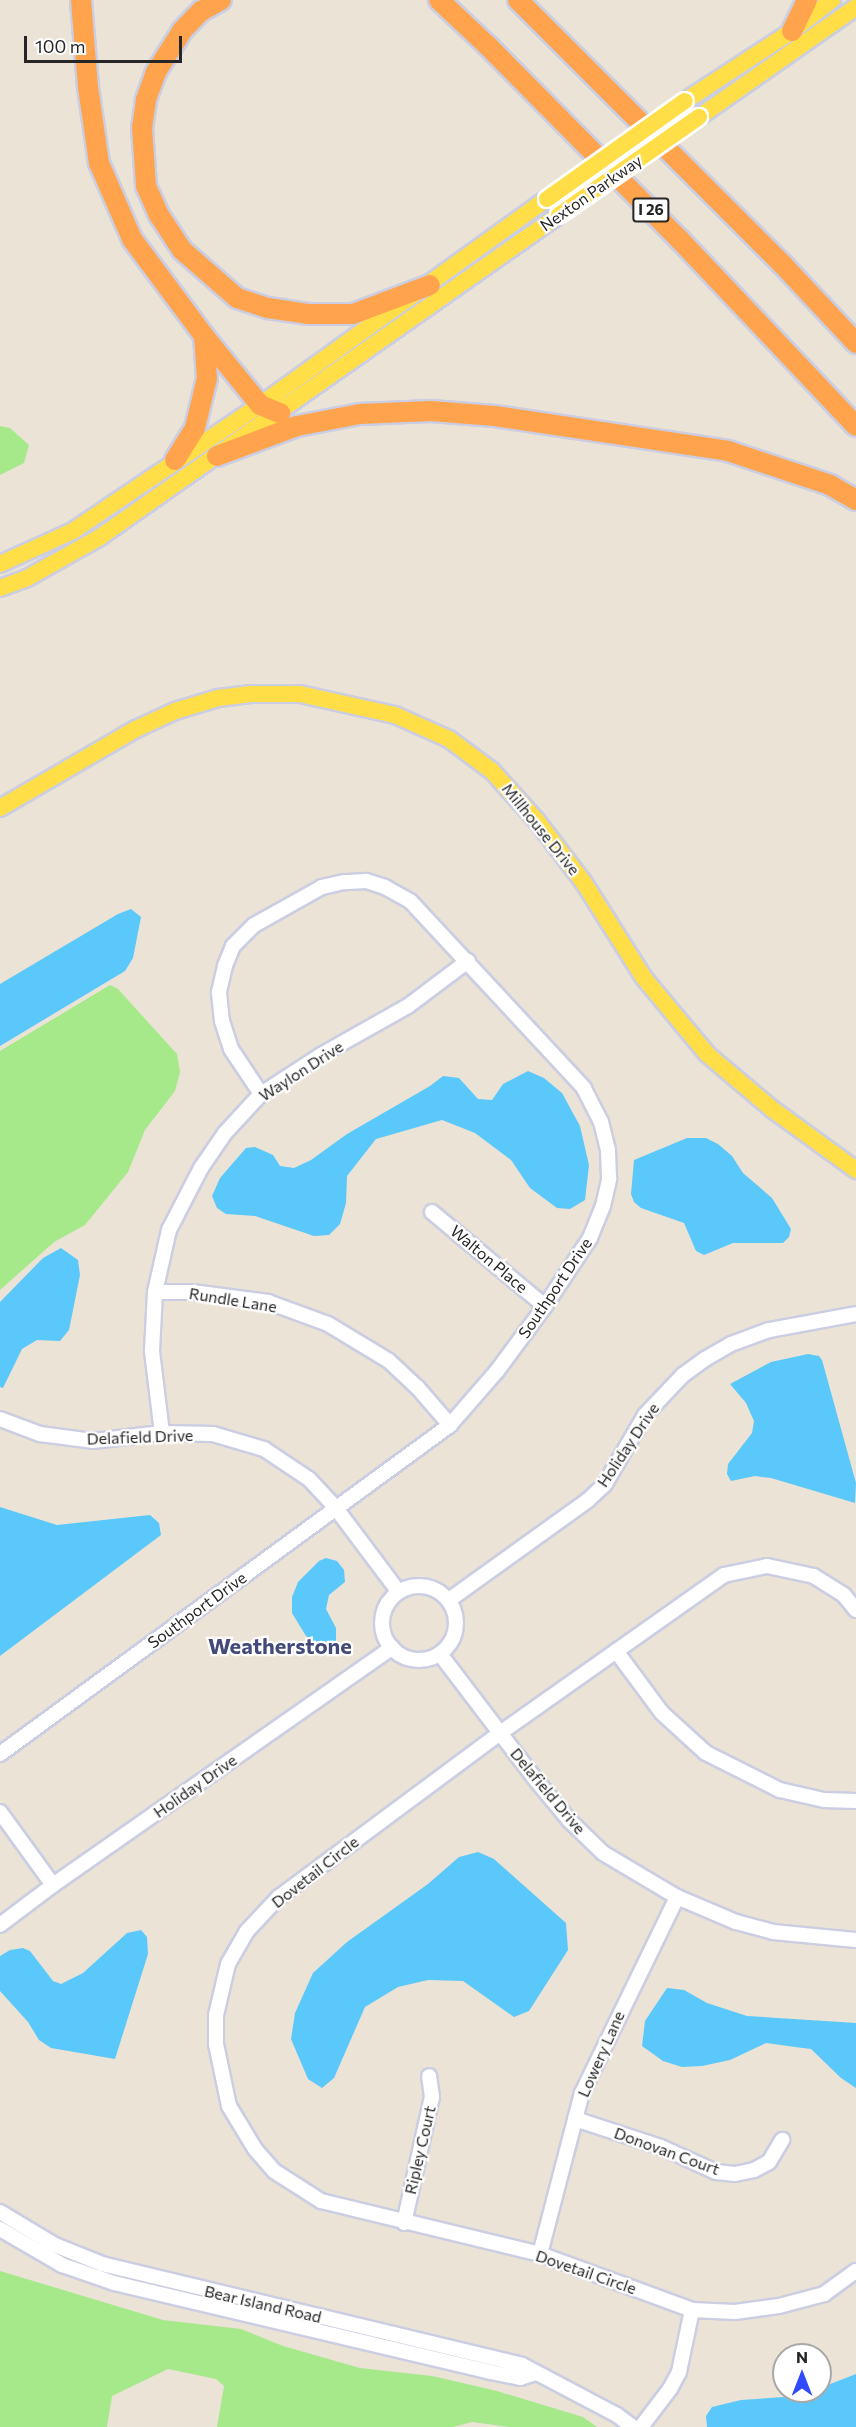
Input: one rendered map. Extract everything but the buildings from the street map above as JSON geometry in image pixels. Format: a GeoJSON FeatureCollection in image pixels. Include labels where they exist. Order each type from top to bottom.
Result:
{"type":"FeatureCollection","features":[{"type":"Feature","properties":{"kind":"highway"},"geometry":{"type":"LineString","coordinates":[[81,0],[88,87],[99,163],[132,239],[204,336],[260,405],[280,413]]}},
{"type":"Feature","properties":{"kind":"highway"},"geometry":{"type":"LineString","coordinates":[[221,0],[201,11],[182,31],[156,72],[146,99],[142,127],[146,186],[159,215],[182,250],[237,298],[268,308],[308,314],[353,314],[429,285]]}},
{"type":"Feature","properties":{"kind":"highway","name":"I 26"},"geometry":{"type":"LineString","coordinates":[[439,0],[488,45],[679,238],[856,426]]}},
{"type":"Feature","properties":{"kind":"highway"},"geometry":{"type":"LineString","coordinates":[[518,0],[783,265],[856,343]]}},
{"type":"Feature","properties":{"kind":"highway"},"geometry":{"type":"LineString","coordinates":[[532,0],[553,34]]}},
{"type":"Feature","properties":{"kind":"highway"},"geometry":{"type":"LineString","coordinates":[[792,31],[807,0]]}},
{"type":"Feature","properties":{"kind":"highway"},"geometry":{"type":"LineString","coordinates":[[175,460],[195,428],[207,378],[204,336]]}},
{"type":"Feature","properties":{"kind":"highway"},"geometry":{"type":"LineString","coordinates":[[217,456],[297,426],[360,414],[431,411],[495,416],[728,451],[830,485],[856,501]]}},
{"type":"Feature","properties":{"kind":"main road"},"geometry":{"type":"LineString","coordinates":[[0,564],[73,531],[175,460],[260,405],[684,101],[792,31],[832,0]]}},
{"type":"Feature","properties":{"kind":"main road","name":"Nexton Parkway"},"geometry":{"type":"LineString","coordinates":[[0,588],[27,578],[100,537],[856,7]]}},
{"type":"Feature","properties":{"kind":"main road","name":"Millhouse Drive"},"geometry":{"type":"LineString","coordinates":[[0,808],[136,729],[175,711],[218,698],[251,694],[300,694],[395,715],[449,739],[492,771],[537,821],[584,883],[644,978],[707,1054],[772,1109],[856,1170]]}},
{"type":"Feature","properties":{"kind":"street","name":"Southport Drive"},"geometry":{"type":"LineString","coordinates":[[0,1754],[450,1425],[497,1371],[545,1306],[590,1238],[603,1206],[609,1179],[608,1150],[601,1122],[584,1088],[410,901],[396,891],[366,881],[344,882],[322,887],[254,925],[233,946],[225,966],[219,993],[222,1021],[231,1049],[261,1094]]}},
{"type":"Feature","properties":{"kind":"street","name":"Waylon Drive"},"geometry":{"type":"LineString","coordinates":[[162,1433],[152,1352],[155,1292],[169,1230],[192,1183],[225,1133],[261,1094],[321,1055],[408,1006],[468,961]]}},
{"type":"Feature","properties":{"kind":"street","name":"Walton Place"},"geometry":{"type":"LineString","coordinates":[[432,1212],[545,1306]]}},
{"type":"Feature","properties":{"kind":"street","name":"Rundle Lane"},"geometry":{"type":"LineString","coordinates":[[155,1292],[192,1292],[268,1302],[328,1324],[389,1361],[418,1388],[450,1425]]}},
{"type":"Feature","properties":{"kind":"street","name":"Holiday Drive"},"geometry":{"type":"LineString","coordinates":[[449,1600],[588,1500],[605,1484],[645,1415],[683,1375],[705,1359],[731,1344],[769,1330],[856,1314]]}},
{"type":"Feature","properties":{"kind":"street","name":"Delafield Drive"},"geometry":{"type":"LineString","coordinates":[[0,1419],[40,1434],[93,1441],[162,1433],[213,1434],[264,1449],[309,1479],[335,1507],[398,1591]]}},
{"type":"Feature","properties":{"kind":"street","name":"Dovetail Circle"},"geometry":{"type":"LineString","coordinates":[[856,1610],[844,1595],[814,1576],[768,1566],[724,1575],[500,1733],[279,1897],[247,1930],[228,1964],[216,2015],[216,2044],[221,2080],[229,2106],[255,2149],[274,2171],[321,2200],[404,2223],[540,2254],[692,2310],[735,2312],[779,2306],[825,2294],[856,2271]]}},
{"type":"Feature","properties":{"kind":"street"},"geometry":{"type":"LineString","coordinates":[[410,1586],[428,1586],[449,1600],[456,1614],[456,1632],[450,1644],[440,1654],[420,1660],[403,1657],[392,1648],[382,1632],[382,1615],[387,1603],[398,1591],[410,1586]]}},
{"type":"Feature","properties":{"kind":"street","name":"Holiday Drive"},"geometry":{"type":"LineString","coordinates":[[0,1925],[53,1885],[392,1648]]}},
{"type":"Feature","properties":{"kind":"street"},"geometry":{"type":"LineString","coordinates":[[616,1651],[662,1713],[706,1754],[780,1790],[824,1800],[856,1801]]}},
{"type":"Feature","properties":{"kind":"street","name":"Delafield Drive"},"geometry":{"type":"LineString","coordinates":[[440,1654],[569,1820],[603,1853],[677,1898],[736,1922],[773,1932],[856,1940]]}},
{"type":"Feature","properties":{"kind":"street"},"geometry":{"type":"LineString","coordinates":[[0,1812],[53,1885]]}},
{"type":"Feature","properties":{"kind":"street","name":"Lowery Lane"},"geometry":{"type":"LineString","coordinates":[[540,2254],[582,2093],[677,1898]]}},
{"type":"Feature","properties":{"kind":"street","name":"Ripley Court"},"geometry":{"type":"LineString","coordinates":[[404,2223],[432,2097],[429,2076]]}},
{"type":"Feature","properties":{"kind":"street","name":"Donovan Court"},"geometry":{"type":"LineString","coordinates":[[575,2119],[661,2147],[716,2172],[735,2174],[754,2170],[769,2162],[782,2140]]}},
{"type":"Feature","properties":{"kind":"street","name":"Bear Island Road"},"geometry":{"type":"LineString","coordinates":[[0,2212],[55,2245],[102,2264],[522,2365],[617,2415],[633,2427]]}},
{"type":"Feature","properties":{"kind":"street","name":"Bear Island Road"},"geometry":{"type":"LineString","coordinates":[[0,2229],[62,2265],[114,2283],[490,2372],[520,2378],[535,2373]]}},
{"type":"Feature","properties":{"kind":"street"},"geometry":{"type":"LineString","coordinates":[[641,2427],[670,2389],[679,2372],[692,2310]]}},
{"type":"Feature","properties":{"kind":"green space"},"geometry":{"type":"Polygon","coordinates":[[[0,426],[10,428],[29,445],[24,463],[0,475],[0,426]]]}},
{"type":"Feature","properties":{"kind":"green space"},"geometry":{"type":"Polygon","coordinates":[[[110,985],[118,989],[177,1054],[180,1072],[175,1091],[145,1130],[128,1172],[85,1225],[54,1242],[0,1290],[0,1051],[110,985]]]}},
{"type":"Feature","properties":{"kind":"green space"},"geometry":{"type":"Polygon","coordinates":[[[0,2271],[163,2320],[241,2329],[283,2346],[360,2368],[432,2376],[497,2391],[583,2417],[597,2427],[509,2427],[472,2422],[453,2427],[217,2427],[224,2386],[216,2379],[168,2369],[112,2396],[107,2427],[0,2427],[0,2271]]]}},
{"type":"Feature","properties":{"kind":"water"},"geometry":{"type":"Polygon","coordinates":[[[131,909],[141,917],[133,958],[125,971],[0,1046],[0,984],[118,914],[131,909]]]}},
{"type":"Feature","properties":{"kind":"water"},"geometry":{"type":"Polygon","coordinates":[[[528,1071],[544,1078],[562,1093],[580,1126],[589,1165],[585,1200],[570,1209],[557,1208],[530,1188],[511,1160],[475,1133],[442,1120],[376,1139],[347,1176],[346,1203],[340,1224],[329,1235],[314,1236],[255,1216],[226,1214],[217,1208],[212,1196],[220,1178],[246,1148],[255,1147],[273,1155],[280,1166],[294,1168],[311,1160],[347,1134],[430,1086],[443,1076],[459,1078],[478,1099],[492,1100],[503,1084],[528,1071]]]}},
{"type":"Feature","properties":{"kind":"water"},"geometry":{"type":"Polygon","coordinates":[[[687,1138],[706,1138],[718,1144],[732,1156],[743,1173],[772,1198],[791,1229],[789,1237],[783,1243],[733,1243],[704,1255],[696,1251],[684,1223],[641,1208],[634,1202],[631,1194],[634,1160],[687,1138]]]}},
{"type":"Feature","properties":{"kind":"water"},"geometry":{"type":"Polygon","coordinates":[[[61,1248],[78,1260],[80,1275],[69,1330],[60,1341],[37,1340],[22,1349],[3,1388],[0,1387],[0,1302],[43,1258],[61,1248]]]}},
{"type":"Feature","properties":{"kind":"water"},"geometry":{"type":"Polygon","coordinates":[[[808,1354],[819,1356],[822,1360],[856,1483],[855,1503],[771,1478],[755,1476],[731,1481],[727,1474],[728,1464],[752,1433],[754,1421],[746,1403],[730,1384],[771,1362],[808,1354]]]}},
{"type":"Feature","properties":{"kind":"water"},"geometry":{"type":"Polygon","coordinates":[[[0,1507],[57,1525],[150,1515],[159,1523],[161,1535],[0,1656],[0,1507]]]}},
{"type":"Feature","properties":{"kind":"water"},"geometry":{"type":"Polygon","coordinates":[[[326,1558],[337,1561],[344,1570],[345,1582],[329,1595],[326,1609],[336,1628],[336,1644],[332,1653],[322,1652],[306,1636],[292,1613],[292,1597],[298,1582],[319,1561],[326,1558]]]}},
{"type":"Feature","properties":{"kind":"water"},"geometry":{"type":"Polygon","coordinates":[[[478,1852],[494,1859],[566,1923],[568,1950],[529,2011],[514,2017],[463,1981],[428,1980],[398,1987],[365,2007],[334,2078],[322,2088],[308,2079],[291,2039],[295,2013],[313,1973],[347,1942],[428,1884],[459,1857],[478,1852]]]}},
{"type":"Feature","properties":{"kind":"water"},"geometry":{"type":"Polygon","coordinates":[[[141,1930],[147,1937],[148,1954],[115,2059],[51,2048],[39,2040],[28,2022],[0,1991],[0,1956],[10,1950],[23,1948],[30,1951],[53,1981],[61,1984],[83,1973],[127,1933],[141,1930]]]}},
{"type":"Feature","properties":{"kind":"water"},"geometry":{"type":"Polygon","coordinates":[[[667,1988],[684,1990],[707,2003],[747,2016],[856,2023],[856,2088],[841,2078],[811,2049],[766,2043],[730,2060],[702,2066],[682,2067],[663,2061],[642,2046],[645,2021],[667,1988]]]}},
{"type":"Feature","properties":{"kind":"water"},"geometry":{"type":"Polygon","coordinates":[[[856,2374],[856,2427],[707,2427],[706,2416],[712,2407],[741,2400],[772,2398],[772,2403],[832,2403],[832,2383],[856,2374]]]}},
{"type":"Feature","properties":{"kind":"district","name":"Weatherstone"},"geometry":{"type":"Point","coordinates":[280,1646]}}]}
